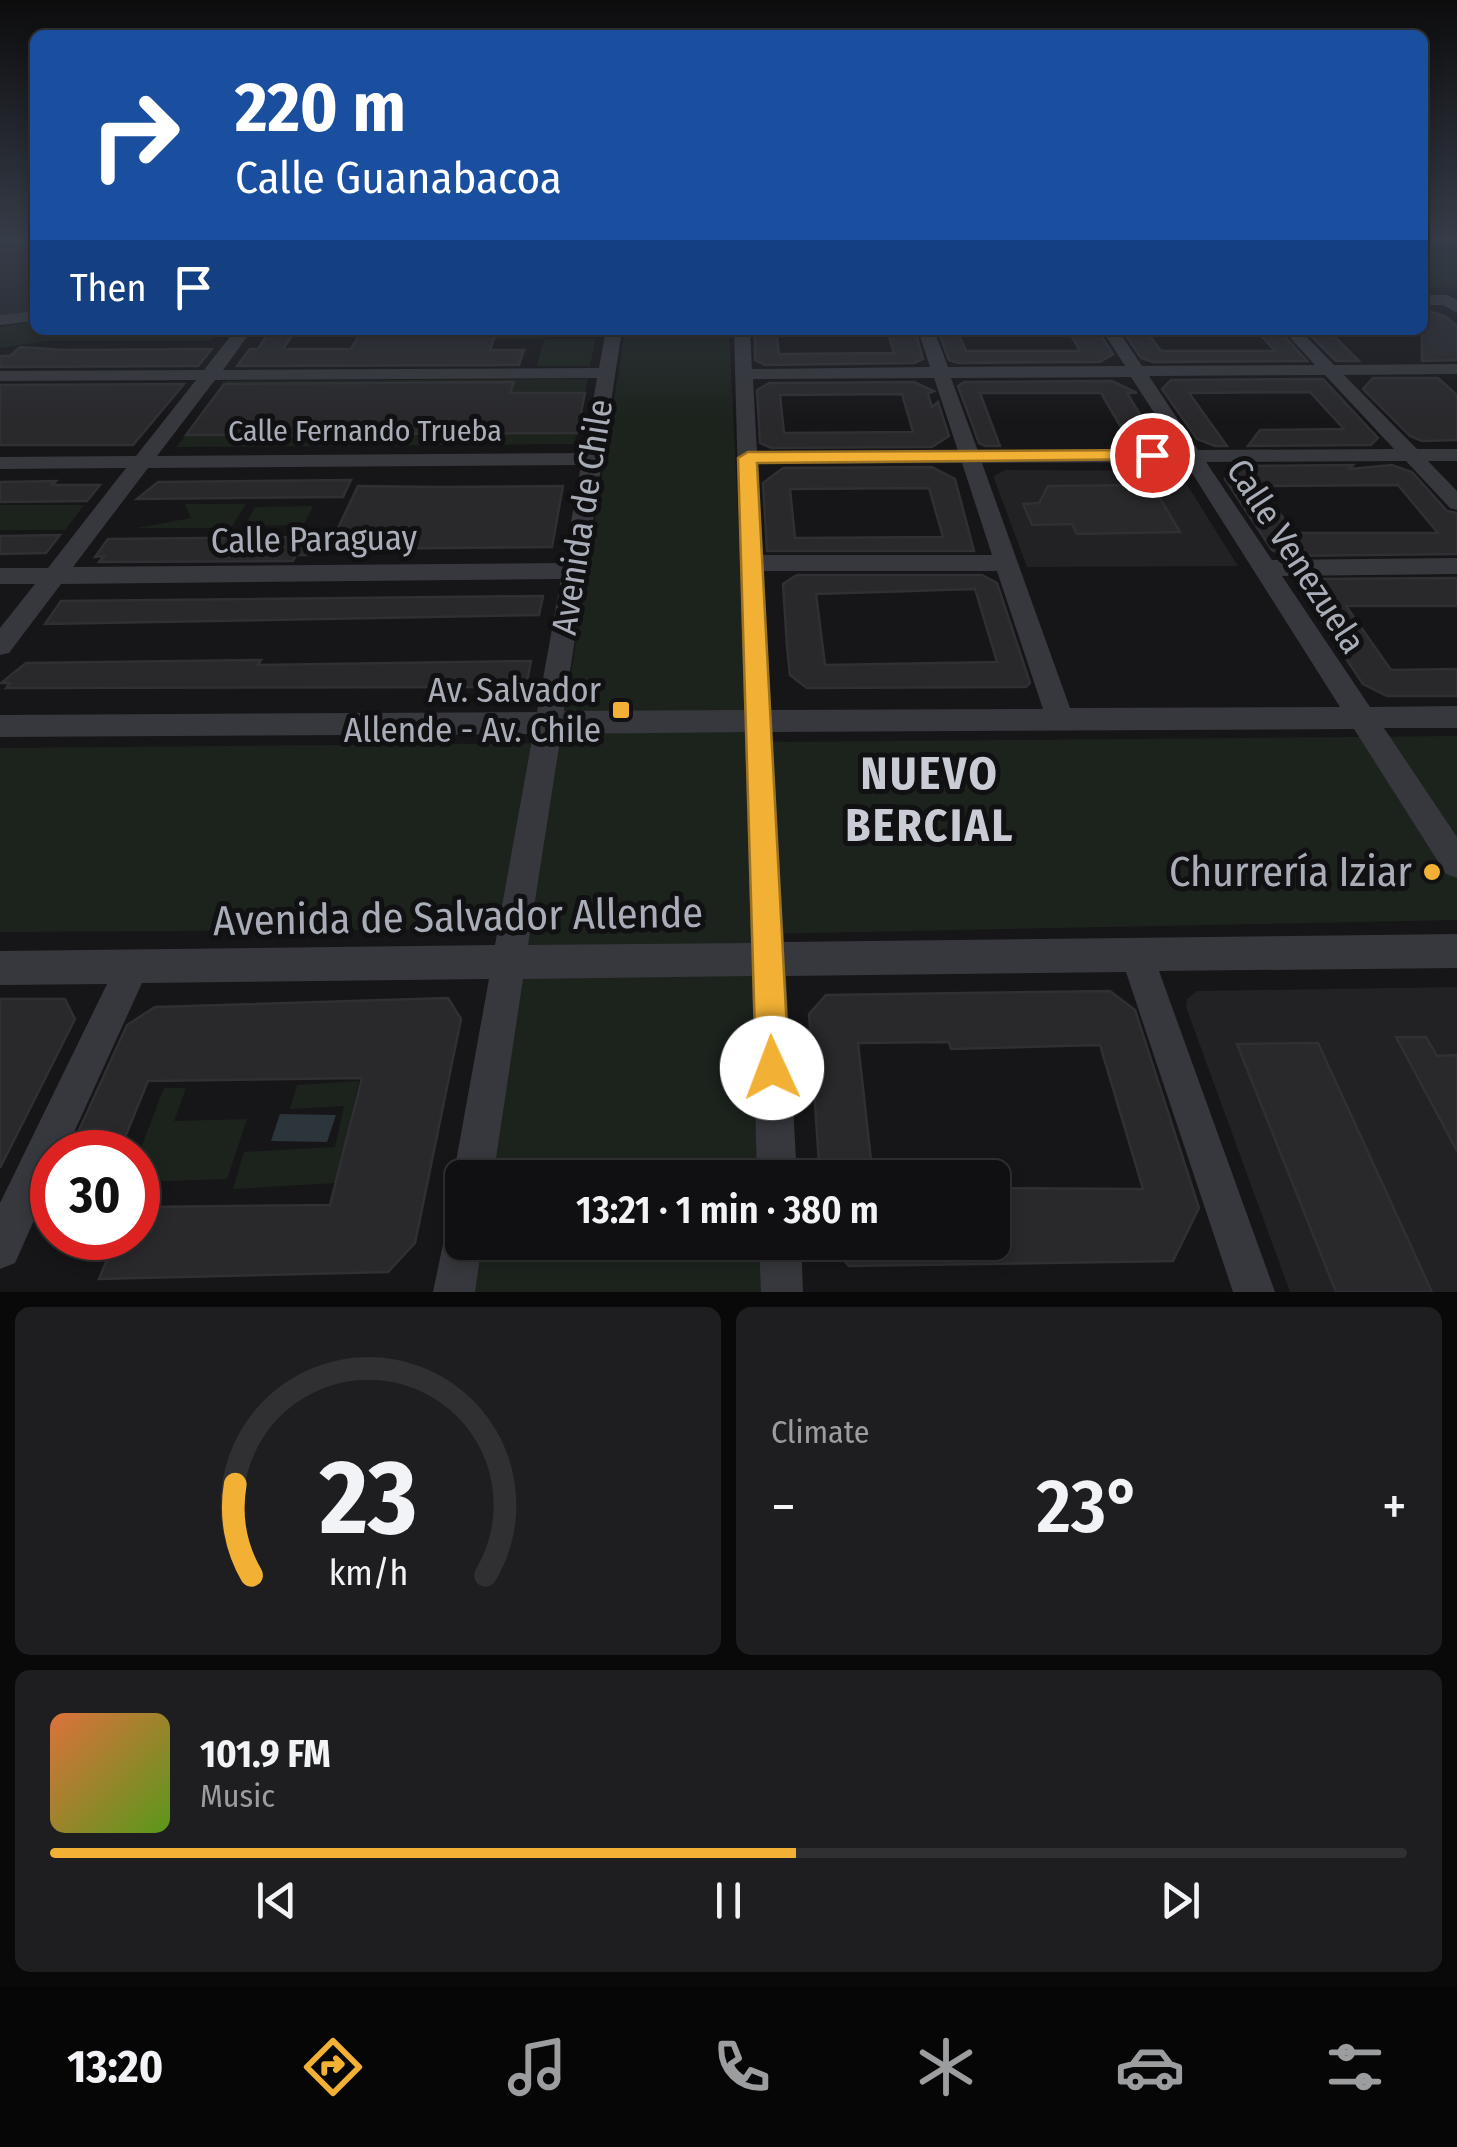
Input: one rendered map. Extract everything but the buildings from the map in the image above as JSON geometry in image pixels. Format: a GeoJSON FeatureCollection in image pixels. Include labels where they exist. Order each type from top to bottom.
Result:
{"type":"FeatureCollection","features":[{"type":"Feature","properties":{"kind":"street"},"geometry":{"type":"LineString","coordinates":[[0,320],[30,317]]}},
{"type":"Feature","properties":{"kind":"street"},"geometry":{"type":"LineString","coordinates":[[0,646],[240,335]]}},
{"type":"Feature","properties":{"kind":"street","name":"Avenida de Chile"},"geometry":{"type":"LineString","coordinates":[[476,1160],[589,459],[613,335]]}},
{"type":"Feature","properties":{"kind":"street"},"geometry":{"type":"LineString","coordinates":[[742,335],[776,1160]]}},
{"type":"Feature","properties":{"kind":"street"},"geometry":{"type":"LineString","coordinates":[[928,335],[1060,719]]}},
{"type":"Feature","properties":{"kind":"street","name":"Calle Venezuela"},"geometry":{"type":"LineString","coordinates":[[1113,335],[1360,718]]}},
{"type":"Feature","properties":{"kind":"street"},"geometry":{"type":"LineString","coordinates":[[1297,335],[1457,503]]}},
{"type":"Feature","properties":{"kind":"street"},"geometry":{"type":"LineString","coordinates":[[744,374],[1457,369]]}},
{"type":"Feature","properties":{"kind":"street"},"geometry":{"type":"LineString","coordinates":[[0,376],[606,373]]}},
{"type":"Feature","properties":{"kind":"street"},"geometry":{"type":"LineString","coordinates":[[748,458],[1457,454]]}},
{"type":"Feature","properties":{"kind":"street","name":"Calle Fernando Trueba"},"geometry":{"type":"LineString","coordinates":[[0,463],[589,459]]}},
{"type":"Feature","properties":{"kind":"street"},"geometry":{"type":"LineString","coordinates":[[753,562],[1006,563]]}},
{"type":"Feature","properties":{"kind":"street"},"geometry":{"type":"LineString","coordinates":[[1262,568],[1457,566]]}},
{"type":"Feature","properties":{"kind":"street","name":"Calle Paraguay"},"geometry":{"type":"LineString","coordinates":[[0,576],[573,571]]}},
{"type":"Feature","properties":{"kind":"street"},"geometry":{"type":"LineString","coordinates":[[0,726],[1457,717]]}},
{"type":"Feature","properties":{"kind":"street"},"geometry":{"type":"LineString","coordinates":[[1360,718],[1457,864]]}},
{"type":"Feature","properties":{"kind":"street","name":"Avenida de Salvador Allende"},"geometry":{"type":"LineString","coordinates":[[0,968],[1457,951]]}},
{"type":"Feature","properties":{"kind":"street"},"geometry":{"type":"LineString","coordinates":[[1136,955],[1254,1292]]}},
{"type":"Feature","properties":{"kind":"street"},"geometry":{"type":"LineString","coordinates":[[0,1248],[133,966]]}},
{"type":"Feature","properties":{"kind":"street"},"geometry":{"type":"LineString","coordinates":[[454,1292],[459,1260]]}},
{"type":"Feature","properties":{"kind":"street"},"geometry":{"type":"LineString","coordinates":[[781,1260],[782,1292]]}},
{"type":"Feature","properties":{"kind":"shaded area"},"geometry":{"type":"Polygon","coordinates":[[[0,300],[30,300],[30,312],[0,315],[0,300]]]}},
{"type":"Feature","properties":{"kind":"shaded area"},"geometry":{"type":"Polygon","coordinates":[[[30,323],[30,335],[218,335],[209,341],[46,341],[0,348],[0,327],[30,323]]]}},
{"type":"Feature","properties":{"kind":"shaded area"},"geometry":{"type":"Polygon","coordinates":[[[495,335],[546,335],[545,339],[595,339],[590,366],[537,366],[544,339],[494,339],[495,335]]]}},
{"type":"Feature","properties":{"kind":"shaded area"},"geometry":{"type":"Polygon","coordinates":[[[624,335],[729,335],[749,738],[783,742],[1457,736],[1457,920],[756,934],[763,1160],[493,1160],[528,929],[0,932],[0,748],[560,743],[624,335]]]}},
{"type":"Feature","properties":{"kind":"shaded area"},"geometry":{"type":"Polygon","coordinates":[[[588,379],[585,393],[216,394],[226,381],[588,379]]]}},
{"type":"Feature","properties":{"kind":"shaded area"},"geometry":{"type":"Polygon","coordinates":[[[577,433],[574,444],[176,447],[186,435],[577,433]]]}},
{"type":"Feature","properties":{"kind":"shaded area"},"geometry":{"type":"Polygon","coordinates":[[[1005,470],[1173,471],[1181,475],[1238,566],[1027,567],[995,481],[994,476],[1005,470]]]}},
{"type":"Feature","properties":{"kind":"shaded area"},"geometry":{"type":"Polygon","coordinates":[[[185,504],[246,504],[231,528],[137,528],[191,518],[185,504]]]}},
{"type":"Feature","properties":{"kind":"shaded area"},"geometry":{"type":"Polygon","coordinates":[[[0,505],[84,505],[65,530],[0,530],[0,505]]]}},
{"type":"Feature","properties":{"kind":"shaded area"},"geometry":{"type":"Polygon","coordinates":[[[313,506],[304,525],[245,526],[255,507],[313,506]]]}},
{"type":"Feature","properties":{"kind":"shaded area"},"geometry":{"type":"Polygon","coordinates":[[[1457,987],[1457,1292],[1290,1292],[1186,1007],[1187,999],[1197,991],[1457,987]]]}},
{"type":"Feature","properties":{"kind":"shaded area"},"geometry":{"type":"Polygon","coordinates":[[[359,1081],[336,1183],[233,1189],[244,1152],[335,1147],[344,1106],[290,1109],[297,1085],[359,1081]]]}},
{"type":"Feature","properties":{"kind":"shaded area"},"geometry":{"type":"Polygon","coordinates":[[[164,1088],[186,1088],[174,1121],[247,1119],[227,1179],[160,1181],[160,1130],[148,1130],[164,1088]]]}},
{"type":"Feature","properties":{"kind":"shaded area"},"geometry":{"type":"Polygon","coordinates":[[[280,1114],[336,1115],[327,1142],[271,1141],[280,1114]]]}},
{"type":"Feature","properties":{"kind":"shaded area"},"geometry":{"type":"Polygon","coordinates":[[[478,1260],[766,1260],[767,1292],[473,1292],[478,1260]]]}},
{"type":"Feature","properties":{"kind":"place","name":"Av. Salvador Allende - Av. Chile"},"geometry":{"type":"Point","coordinates":[621,710]}},
{"type":"Feature","properties":{"kind":"place","name":"Churrería Iziar"},"geometry":{"type":"Point","coordinates":[1432,872]}},
{"type":"Feature","properties":{"kind":"district","name":"NUEVO BERCIAL"},"geometry":{"type":"Point","coordinates":[930,800]}},
{"type":"Feature","properties":{"kind":"route"},"geometry":{"type":"LineString","coordinates":[[772,1068],[748,458],[1152,455]]}}]}
